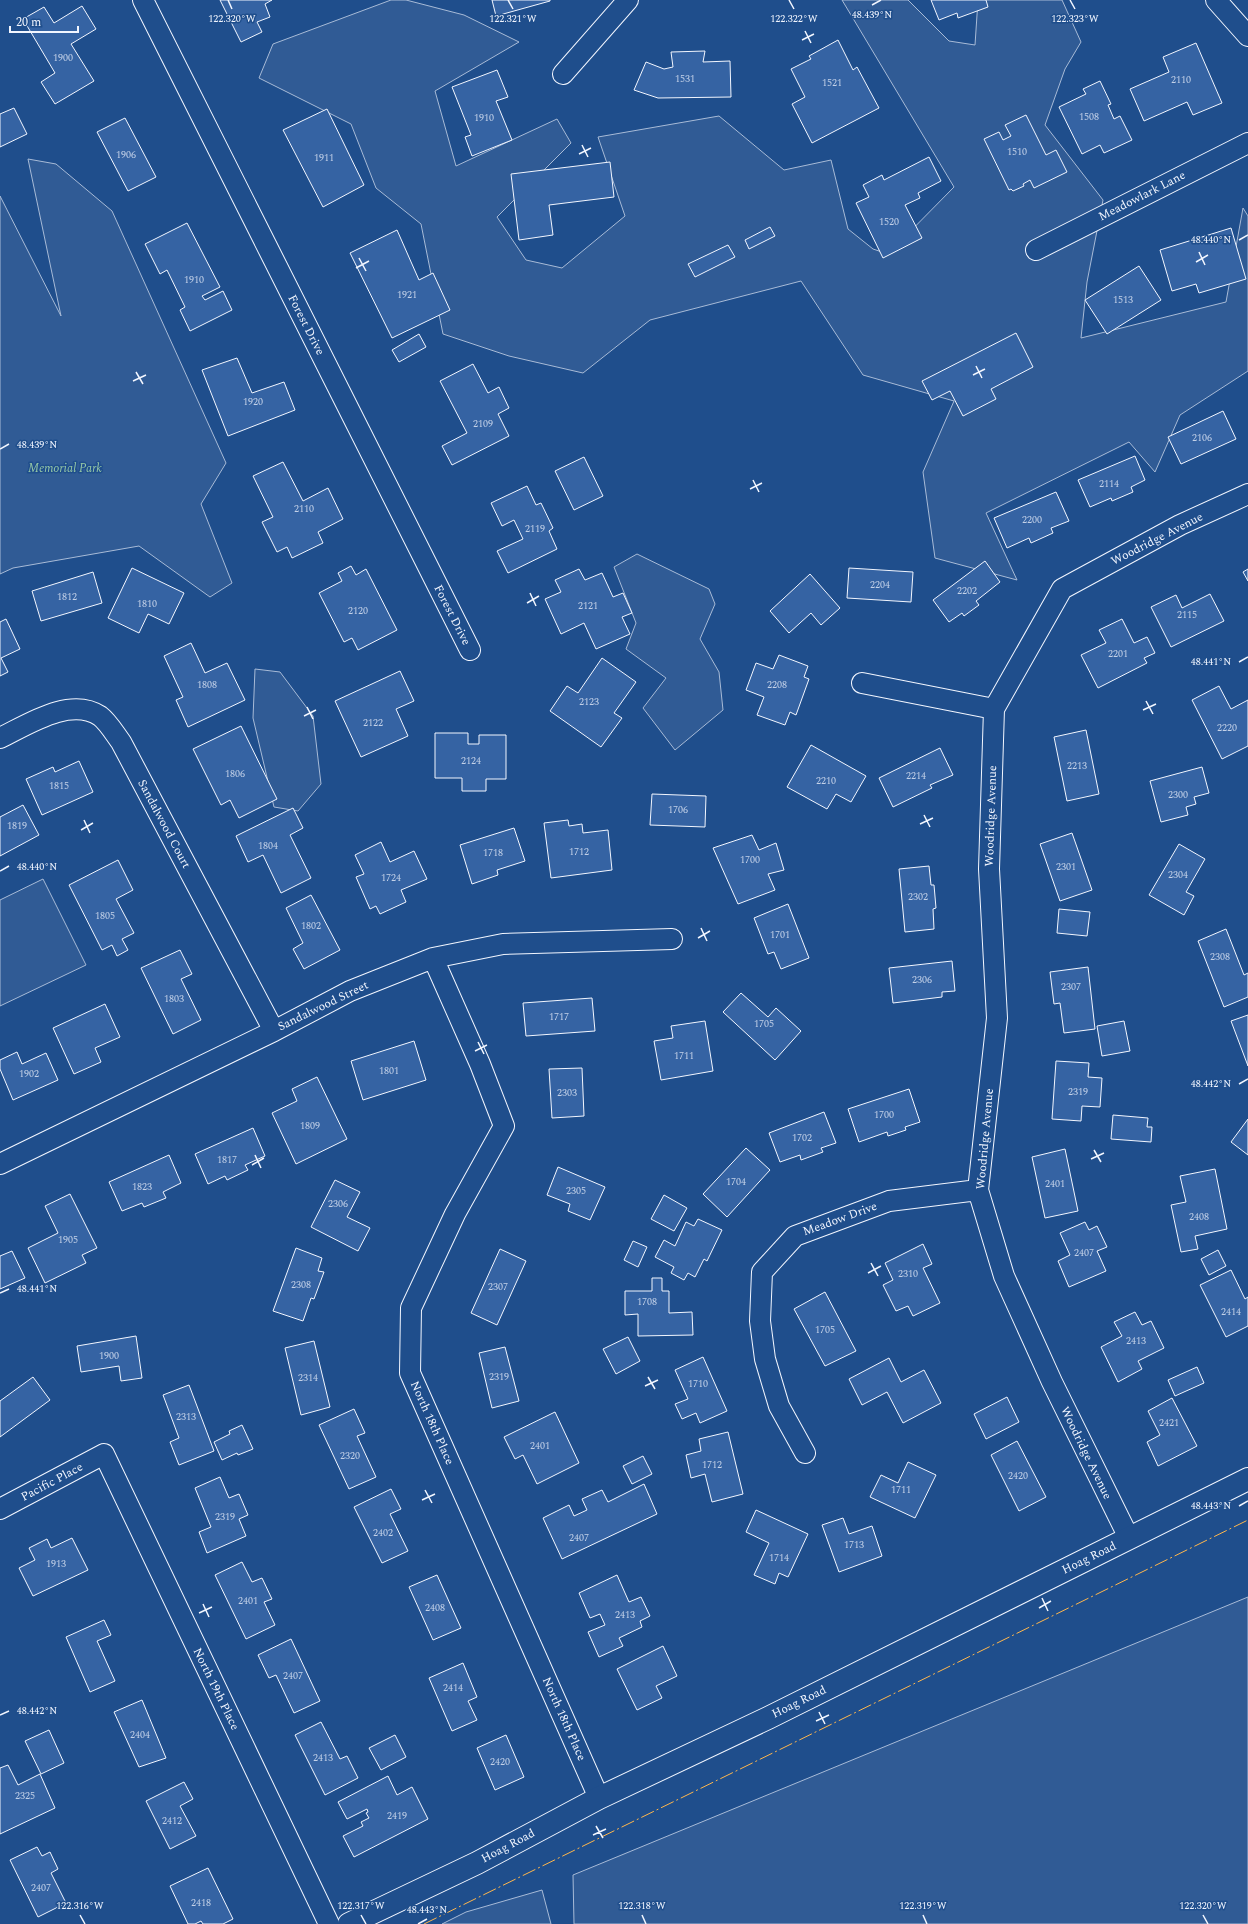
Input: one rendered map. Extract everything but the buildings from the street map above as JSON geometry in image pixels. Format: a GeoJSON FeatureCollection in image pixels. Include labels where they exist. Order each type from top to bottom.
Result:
{"type":"FeatureCollection","features":[{"type":"Feature","properties":{"kind":"street","name":"Forest Drive"},"geometry":{"type":"LineString","coordinates":[[143,0],[470,650]]}},
{"type":"Feature","properties":{"kind":"street"},"geometry":{"type":"LineString","coordinates":[[563,74],[628,0]]}},
{"type":"Feature","properties":{"kind":"street"},"geometry":{"type":"LineString","coordinates":[[1216,0],[1248,36]]}},
{"type":"Feature","properties":{"kind":"street","name":"Meadowlark Lane"},"geometry":{"type":"LineString","coordinates":[[1036,250],[1248,143]]}},
{"type":"Feature","properties":{"kind":"street","name":"Woodridge Avenue"},"geometry":{"type":"LineString","coordinates":[[1129,1538],[1052,1382],[1004,1276],[978,1190],[998,1018],[989,869],[994,709],[1062,589],[1180,525],[1248,494]]}},
{"type":"Feature","properties":{"kind":"street"},"geometry":{"type":"LineString","coordinates":[[862,683],[994,709]]}},
{"type":"Feature","properties":{"kind":"street","name":"Sandalwood Court"},"geometry":{"type":"LineString","coordinates":[[0,738],[55,711],[81,709],[100,716],[121,742],[274,1031]]}},
{"type":"Feature","properties":{"kind":"street","name":"Sandalwood Street"},"geometry":{"type":"LineString","coordinates":[[0,1164],[274,1031],[350,991],[434,958],[503,944],[672,939]]}},
{"type":"Feature","properties":{"kind":"street","name":"North 18th Place"},"geometry":{"type":"LineString","coordinates":[[434,958],[480,1064],[504,1126],[455,1214],[411,1308],[410,1373],[600,1798]]}},
{"type":"Feature","properties":{"kind":"street","name":"Meadow Drive"},"geometry":{"type":"LineString","coordinates":[[805,1453],[779,1406],[765,1359],[760,1321],[762,1272],[795,1236],[889,1201],[978,1190]]}},
{"type":"Feature","properties":{"kind":"street","name":"Pacific Place"},"geometry":{"type":"LineString","coordinates":[[0,1509],[104,1454]]}},
{"type":"Feature","properties":{"kind":"street","name":"North 19th Place"},"geometry":{"type":"LineString","coordinates":[[104,1454],[329,1924]]}},
{"type":"Feature","properties":{"kind":"street","name":"Hoag Road"},"geometry":{"type":"LineString","coordinates":[[349,1924],[477,1862],[600,1798],[768,1718],[1248,1479]]}},
{"type":"Feature","properties":{"kind":"shaded area"},"geometry":{"type":"Polygon","coordinates":[[[391,0],[406,0],[464,15],[519,42],[435,91],[456,166],[557,119],[571,143],[497,217],[526,260],[562,268],[625,216],[598,137],[719,116],[784,170],[831,160],[848,229],[873,249],[888,254],[954,187],[842,0],[908,0],[949,41],[975,45],[978,0],[1062,0],[1081,42],[1065,69],[1045,125],[1103,200],[1087,282],[1081,338],[1226,302],[1243,208],[1248,216],[1248,371],[1180,415],[1155,472],[1129,442],[986,513],[1017,580],[935,558],[923,472],[954,401],[863,375],[801,281],[650,320],[583,373],[509,356],[443,334],[421,224],[376,188],[351,124],[259,78],[273,44],[391,0]]]}},
{"type":"Feature","properties":{"kind":"shaded area"},"geometry":{"type":"Polygon","coordinates":[[[28,159],[56,164],[112,211],[226,463],[201,504],[232,583],[210,597],[139,546],[13,568],[0,574],[0,196],[61,316],[28,159]]]}},
{"type":"Feature","properties":{"kind":"shaded area"},"geometry":{"type":"Polygon","coordinates":[[[637,554],[709,589],[715,604],[700,639],[719,672],[723,710],[675,750],[643,708],[666,678],[626,649],[636,623],[614,567],[637,554]]]}},
{"type":"Feature","properties":{"kind":"shaded area"},"geometry":{"type":"Polygon","coordinates":[[[255,669],[280,672],[313,716],[321,784],[298,811],[274,807],[253,718],[255,669]]]}},
{"type":"Feature","properties":{"kind":"shaded area"},"geometry":{"type":"Polygon","coordinates":[[[43,879],[86,965],[0,1006],[0,900],[43,879]]]}},
{"type":"Feature","properties":{"kind":"shaded area"},"geometry":{"type":"Polygon","coordinates":[[[1248,1597],[1248,1924],[574,1924],[573,1875],[1248,1597]]]}},
{"type":"Feature","properties":{"kind":"shaded area"},"geometry":{"type":"Polygon","coordinates":[[[542,1890],[551,1924],[442,1924],[466,1912],[542,1890]]]}},
{"type":"Feature","properties":{"kind":"power"},"geometry":{"type":"LineString","coordinates":[[424,1924],[1248,1520]]}},
{"type":"Feature","properties":{"kind":"park label","name":"Memorial Park"},"geometry":{"type":"Point","coordinates":[65,468]}}]}
